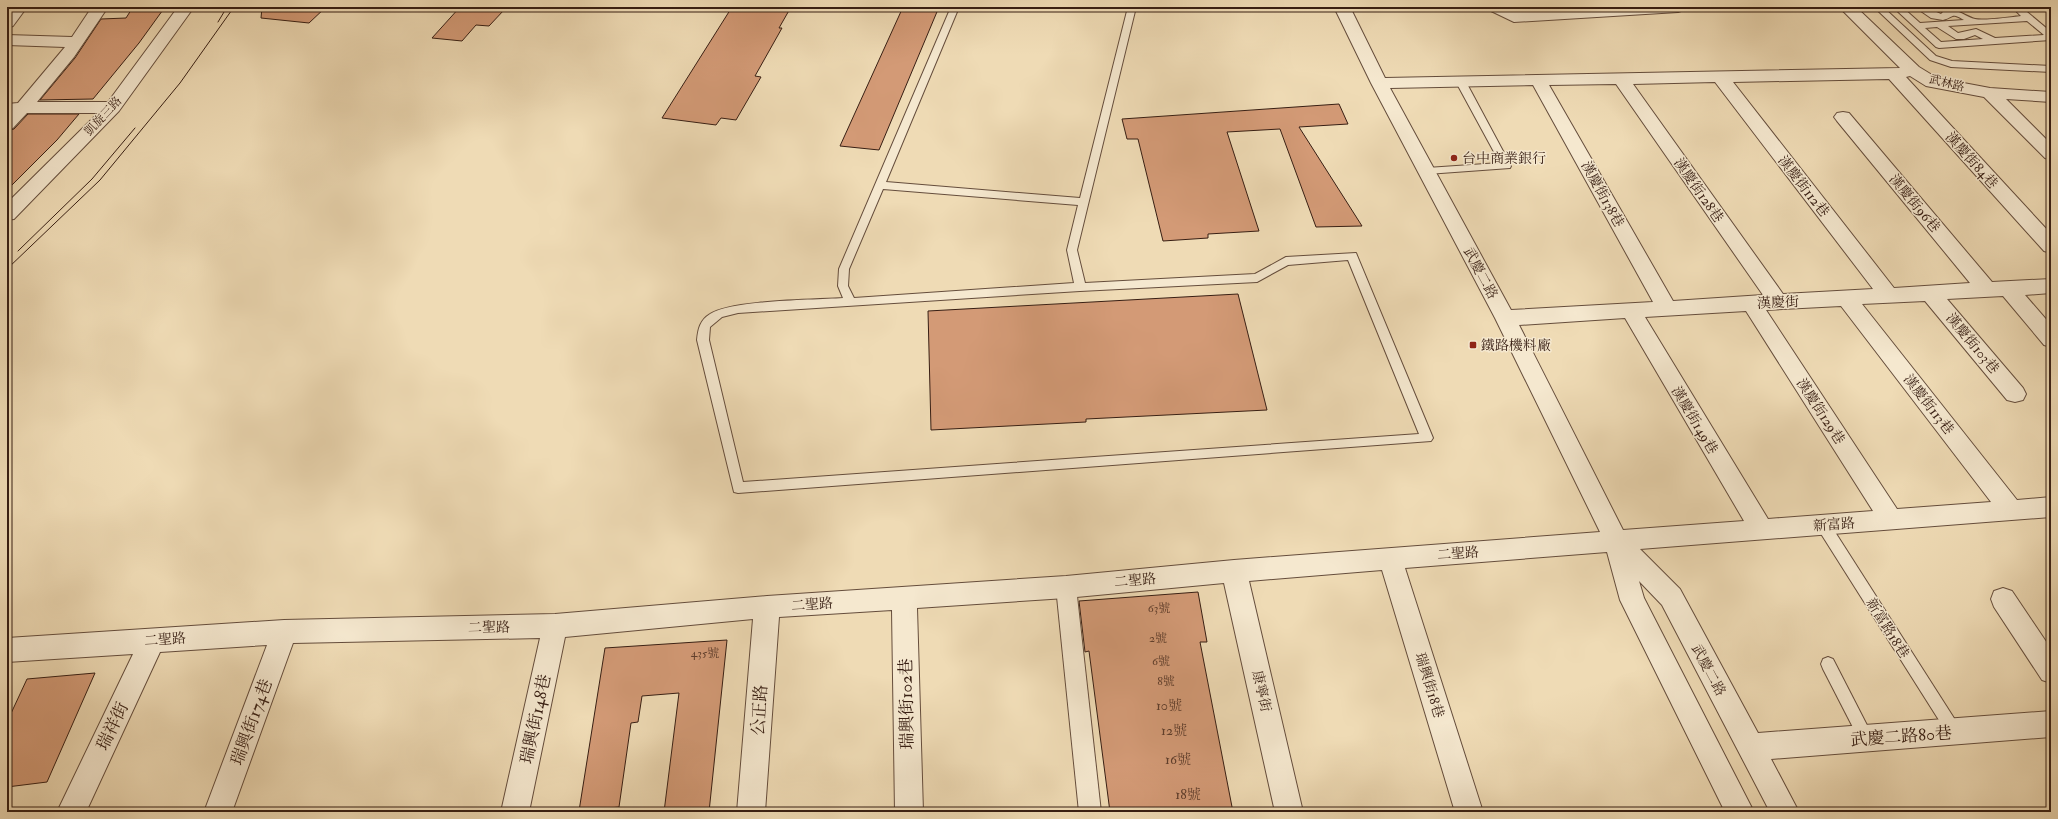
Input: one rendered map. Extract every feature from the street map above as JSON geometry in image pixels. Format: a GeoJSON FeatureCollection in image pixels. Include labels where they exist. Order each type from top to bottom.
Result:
{"type":"FeatureCollection","features":[{"type":"Feature","properties":{"kind":"street"},"geometry":{"type":"LineString","coordinates":[[7,23],[19,7]]}},
{"type":"Feature","properties":{"kind":"street"},"geometry":{"type":"LineString","coordinates":[[7,124],[15,108],[76,42],[100,7]]}},
{"type":"Feature","properties":{"kind":"street","name":"凱旋三路"},"geometry":{"type":"LineString","coordinates":[[7,214],[113,107],[186,7]]}},
{"type":"Feature","properties":{"kind":"street","name":"武慶二路"},"geometry":{"type":"LineString","coordinates":[[1342,7],[1379,83],[1505,318],[1616,541],[1632,600],[1740,812]]}},
{"type":"Feature","properties":{"kind":"street"},"geometry":{"type":"LineString","coordinates":[[1495,7],[1514,17],[1678,7]]}},
{"type":"Feature","properties":{"kind":"street","name":"武林路"},"geometry":{"type":"LineString","coordinates":[[1847,7],[1913,71],[1932,82],[1990,93],[2051,97]]}},
{"type":"Feature","properties":{"kind":"street"},"geometry":{"type":"LineString","coordinates":[[7,40],[76,42]]}},
{"type":"Feature","properties":{"kind":"street"},"geometry":{"type":"LineString","coordinates":[[1379,83],[1894,74],[1913,71]]}},
{"type":"Feature","properties":{"kind":"street","name":"漢慶街84巷"},"geometry":{"type":"LineString","coordinates":[[1894,74],[2051,246]]}},
{"type":"Feature","properties":{"kind":"street","name":"漢慶街112巷"},"geometry":{"type":"LineString","coordinates":[[1720,77],[1889,296]]}},
{"type":"Feature","properties":{"kind":"street","name":"漢慶街128巷"},"geometry":{"type":"LineString","coordinates":[[1620,78],[1778,302]]}},
{"type":"Feature","properties":{"kind":"street","name":"漢慶街138巷"},"geometry":{"type":"LineString","coordinates":[[1538,80],[1667,308]]}},
{"type":"Feature","properties":{"kind":"street"},"geometry":{"type":"LineString","coordinates":[[1990,93],[2051,154]]}},
{"type":"Feature","properties":{"kind":"street"},"geometry":{"type":"LineString","coordinates":[[15,108],[113,107]]}},
{"type":"Feature","properties":{"kind":"street","name":"漢慶街96巷"},"geometry":{"type":"LineString","coordinates":[[1843,117],[1986,290]]}},
{"type":"Feature","properties":{"kind":"street","name":"漢慶街"},"geometry":{"type":"LineString","coordinates":[[1505,318],[2051,286]]}},
{"type":"Feature","properties":{"kind":"street"},"geometry":{"type":"LineString","coordinates":[[2008,289],[2051,338]]}},
{"type":"Feature","properties":{"kind":"street","name":"漢慶街103巷"},"geometry":{"type":"LineString","coordinates":[[1930,293],[2015,394]]}},
{"type":"Feature","properties":{"kind":"street","name":"漢慶街113巷"},"geometry":{"type":"LineString","coordinates":[[1846,298],[2011,510]]}},
{"type":"Feature","properties":{"kind":"street","name":"漢慶街129巷"},"geometry":{"type":"LineString","coordinates":[[1751,304],[1891,519]]}},
{"type":"Feature","properties":{"kind":"street","name":"漢慶街149巷"},"geometry":{"type":"LineString","coordinates":[[1630,310],[1761,529]]}},
{"type":"Feature","properties":{"kind":"street","name":"新富路"},"geometry":{"type":"LineString","coordinates":[[1616,541],[2051,507]]}},
{"type":"Feature","properties":{"kind":"street","name":"武慶二路"},"geometry":{"type":"LineString","coordinates":[[1616,541],[1671,597],[1785,812]]}},
{"type":"Feature","properties":{"kind":"street","name":"二聖路"},"geometry":{"type":"LineString","coordinates":[[7,650],[284,632],[556,626],[767,607],[1066,587],[1234,571],[1616,541]]}},
{"type":"Feature","properties":{"kind":"street","name":"瑞興街18巷"},"geometry":{"type":"LineString","coordinates":[[1390,558],[1469,812]]}},
{"type":"Feature","properties":{"kind":"street","name":"康寧街"},"geometry":{"type":"LineString","coordinates":[[1234,571],[1289,812]]}},
{"type":"Feature","properties":{"kind":"street"},"geometry":{"type":"LineString","coordinates":[[1066,587],[1090,812]]}},
{"type":"Feature","properties":{"kind":"street","name":"瑞興街102巷"},"geometry":{"type":"LineString","coordinates":[[904,597],[909,812]]}},
{"type":"Feature","properties":{"kind":"street"},"geometry":{"type":"LineString","coordinates":[[2003,599],[2051,670]]}},
{"type":"Feature","properties":{"kind":"street","name":"公正路"},"geometry":{"type":"LineString","coordinates":[[751,812],[767,607]]}},
{"type":"Feature","properties":{"kind":"street","name":"瑞興街148巷"},"geometry":{"type":"LineString","coordinates":[[515,812],[556,626]]}},
{"type":"Feature","properties":{"kind":"street","name":"瑞興街174巷"},"geometry":{"type":"LineString","coordinates":[[218,812],[284,632]]}},
{"type":"Feature","properties":{"kind":"street","name":"瑞祥街"},"geometry":{"type":"LineString","coordinates":[[70,812],[153,640]]}},
{"type":"Feature","properties":{"kind":"street","name":"武慶二路80巷"},"geometry":{"type":"LineString","coordinates":[[1750,747],[2051,724]]}},
{"type":"Feature","properties":{"kind":"lane"},"geometry":{"type":"LineString","coordinates":[[850,301],[843,286],[844,269],[955,7]]}},
{"type":"Feature","properties":{"kind":"lane"},"geometry":{"type":"LineString","coordinates":[[1080,287],[1072,250],[1132,7]]}},
{"type":"Feature","properties":{"kind":"lane"},"geometry":{"type":"LineString","coordinates":[[1878,7],[1933,58],[1940,62],[1951,64],[2051,69]]}},
{"type":"Feature","properties":{"kind":"lane"},"geometry":{"type":"LineString","coordinates":[[1897,7],[1939,45],[2051,37]]}},
{"type":"Feature","properties":{"kind":"lane"},"geometry":{"type":"LineString","coordinates":[[1919,7],[1934,16],[1942,16],[1946,13],[1955,12],[1964,15],[1972,22]]}},
{"type":"Feature","properties":{"kind":"lane"},"geometry":{"type":"LineString","coordinates":[[2016,7],[2051,37]]}},
{"type":"Feature","properties":{"kind":"lane"},"geometry":{"type":"LineString","coordinates":[[2026,7],[2051,28]]}},
{"type":"Feature","properties":{"kind":"lane"},"geometry":{"type":"LineString","coordinates":[[1918,26],[2029,18]]}},
{"type":"Feature","properties":{"kind":"lane"},"geometry":{"type":"LineString","coordinates":[[1938,24],[1956,36],[1964,36],[1969,33],[1976,32],[1993,41]]}},
{"type":"Feature","properties":{"kind":"lane"},"geometry":{"type":"LineString","coordinates":[[1427,171],[1506,166],[1461,82]]}},
{"type":"Feature","properties":{"kind":"lane"},"geometry":{"type":"LineString","coordinates":[[879,185],[1084,202]]}},
{"type":"Feature","properties":{"kind":"lane"},"geometry":{"type":"LineString","coordinates":[[1352,256],[1426,438],[738,488],[702,340],[702,330],[709,320],[720,312],[850,301],[1257,278],[1286,261],[1352,256]]}},
{"type":"Feature","properties":{"kind":"lane","name":"新富路18巷"},"geometry":{"type":"LineString","coordinates":[[1822,525],[1954,731]]}},
{"type":"Feature","properties":{"kind":"lane"},"geometry":{"type":"LineString","coordinates":[[1828,664],[1866,738]]}},
{"type":"Feature","properties":{"kind":"building"},"geometry":{"type":"Polygon","coordinates":[[[133,7],[165,7],[139,43],[93,99],[40,100],[75,58],[101,19],[126,18],[133,7]]]}},
{"type":"Feature","properties":{"kind":"building"},"geometry":{"type":"Polygon","coordinates":[[[262,7],[326,7],[309,23],[261,18],[262,7]]]}},
{"type":"Feature","properties":{"kind":"building"},"geometry":{"type":"Polygon","coordinates":[[[460,7],[495,7],[493,9],[504,10],[489,26],[476,25],[462,41],[432,38],[460,7]]]}},
{"type":"Feature","properties":{"kind":"building"},"geometry":{"type":"Polygon","coordinates":[[[732,7],[791,7],[779,28],[782,28],[755,76],[761,77],[736,120],[721,118],[716,125],[662,118],[732,7]]]}},
{"type":"Feature","properties":{"kind":"building"},"geometry":{"type":"Polygon","coordinates":[[[903,7],[939,7],[879,150],[840,146],[903,7]]]}},
{"type":"Feature","properties":{"kind":"building"},"geometry":{"type":"Polygon","coordinates":[[[1339,104],[1348,124],[1299,127],[1362,226],[1316,227],[1280,129],[1227,132],[1259,231],[1208,234],[1208,238],[1163,241],[1138,139],[1127,139],[1122,119],[1339,104]]]}},
{"type":"Feature","properties":{"kind":"building"},"geometry":{"type":"Polygon","coordinates":[[[28,114],[79,114],[57,140],[7,190],[7,131],[14,129],[28,114]]]}},
{"type":"Feature","properties":{"kind":"building"},"geometry":{"type":"Polygon","coordinates":[[[1238,294],[1267,410],[1086,419],[1086,422],[931,430],[928,311],[1238,294]]]}},
{"type":"Feature","properties":{"kind":"building"},"geometry":{"type":"Polygon","coordinates":[[[1198,592],[1207,642],[1200,642],[1233,812],[1110,812],[1089,651],[1085,652],[1079,601],[1198,592]]]}},
{"type":"Feature","properties":{"kind":"building"},"geometry":{"type":"Polygon","coordinates":[[[727,640],[709,812],[664,812],[679,693],[642,696],[638,722],[631,723],[619,807],[579,811],[605,648],[727,640]]]}},
{"type":"Feature","properties":{"kind":"building"},"geometry":{"type":"Polygon","coordinates":[[[95,673],[47,782],[7,787],[7,722],[27,679],[95,673]]]}},
{"type":"Feature","properties":{"kind":"tram line"},"geometry":{"type":"LineString","coordinates":[[218,22],[227,7]]}},
{"type":"Feature","properties":{"kind":"tram line"},"geometry":{"type":"LineString","coordinates":[[7,269],[100,180],[180,83],[234,7]]}},
{"type":"Feature","properties":{"kind":"tram line"},"geometry":{"type":"LineString","coordinates":[[18,251],[92,179],[135,128]]}},
{"type":"Feature","properties":{"kind":"place","name":"台中商業銀行"},"geometry":{"type":"Point","coordinates":[1454,158]}},
{"type":"Feature","properties":{"kind":"place","name":"鐵路機料廠"},"geometry":{"type":"Point","coordinates":[1473,345]}}]}
